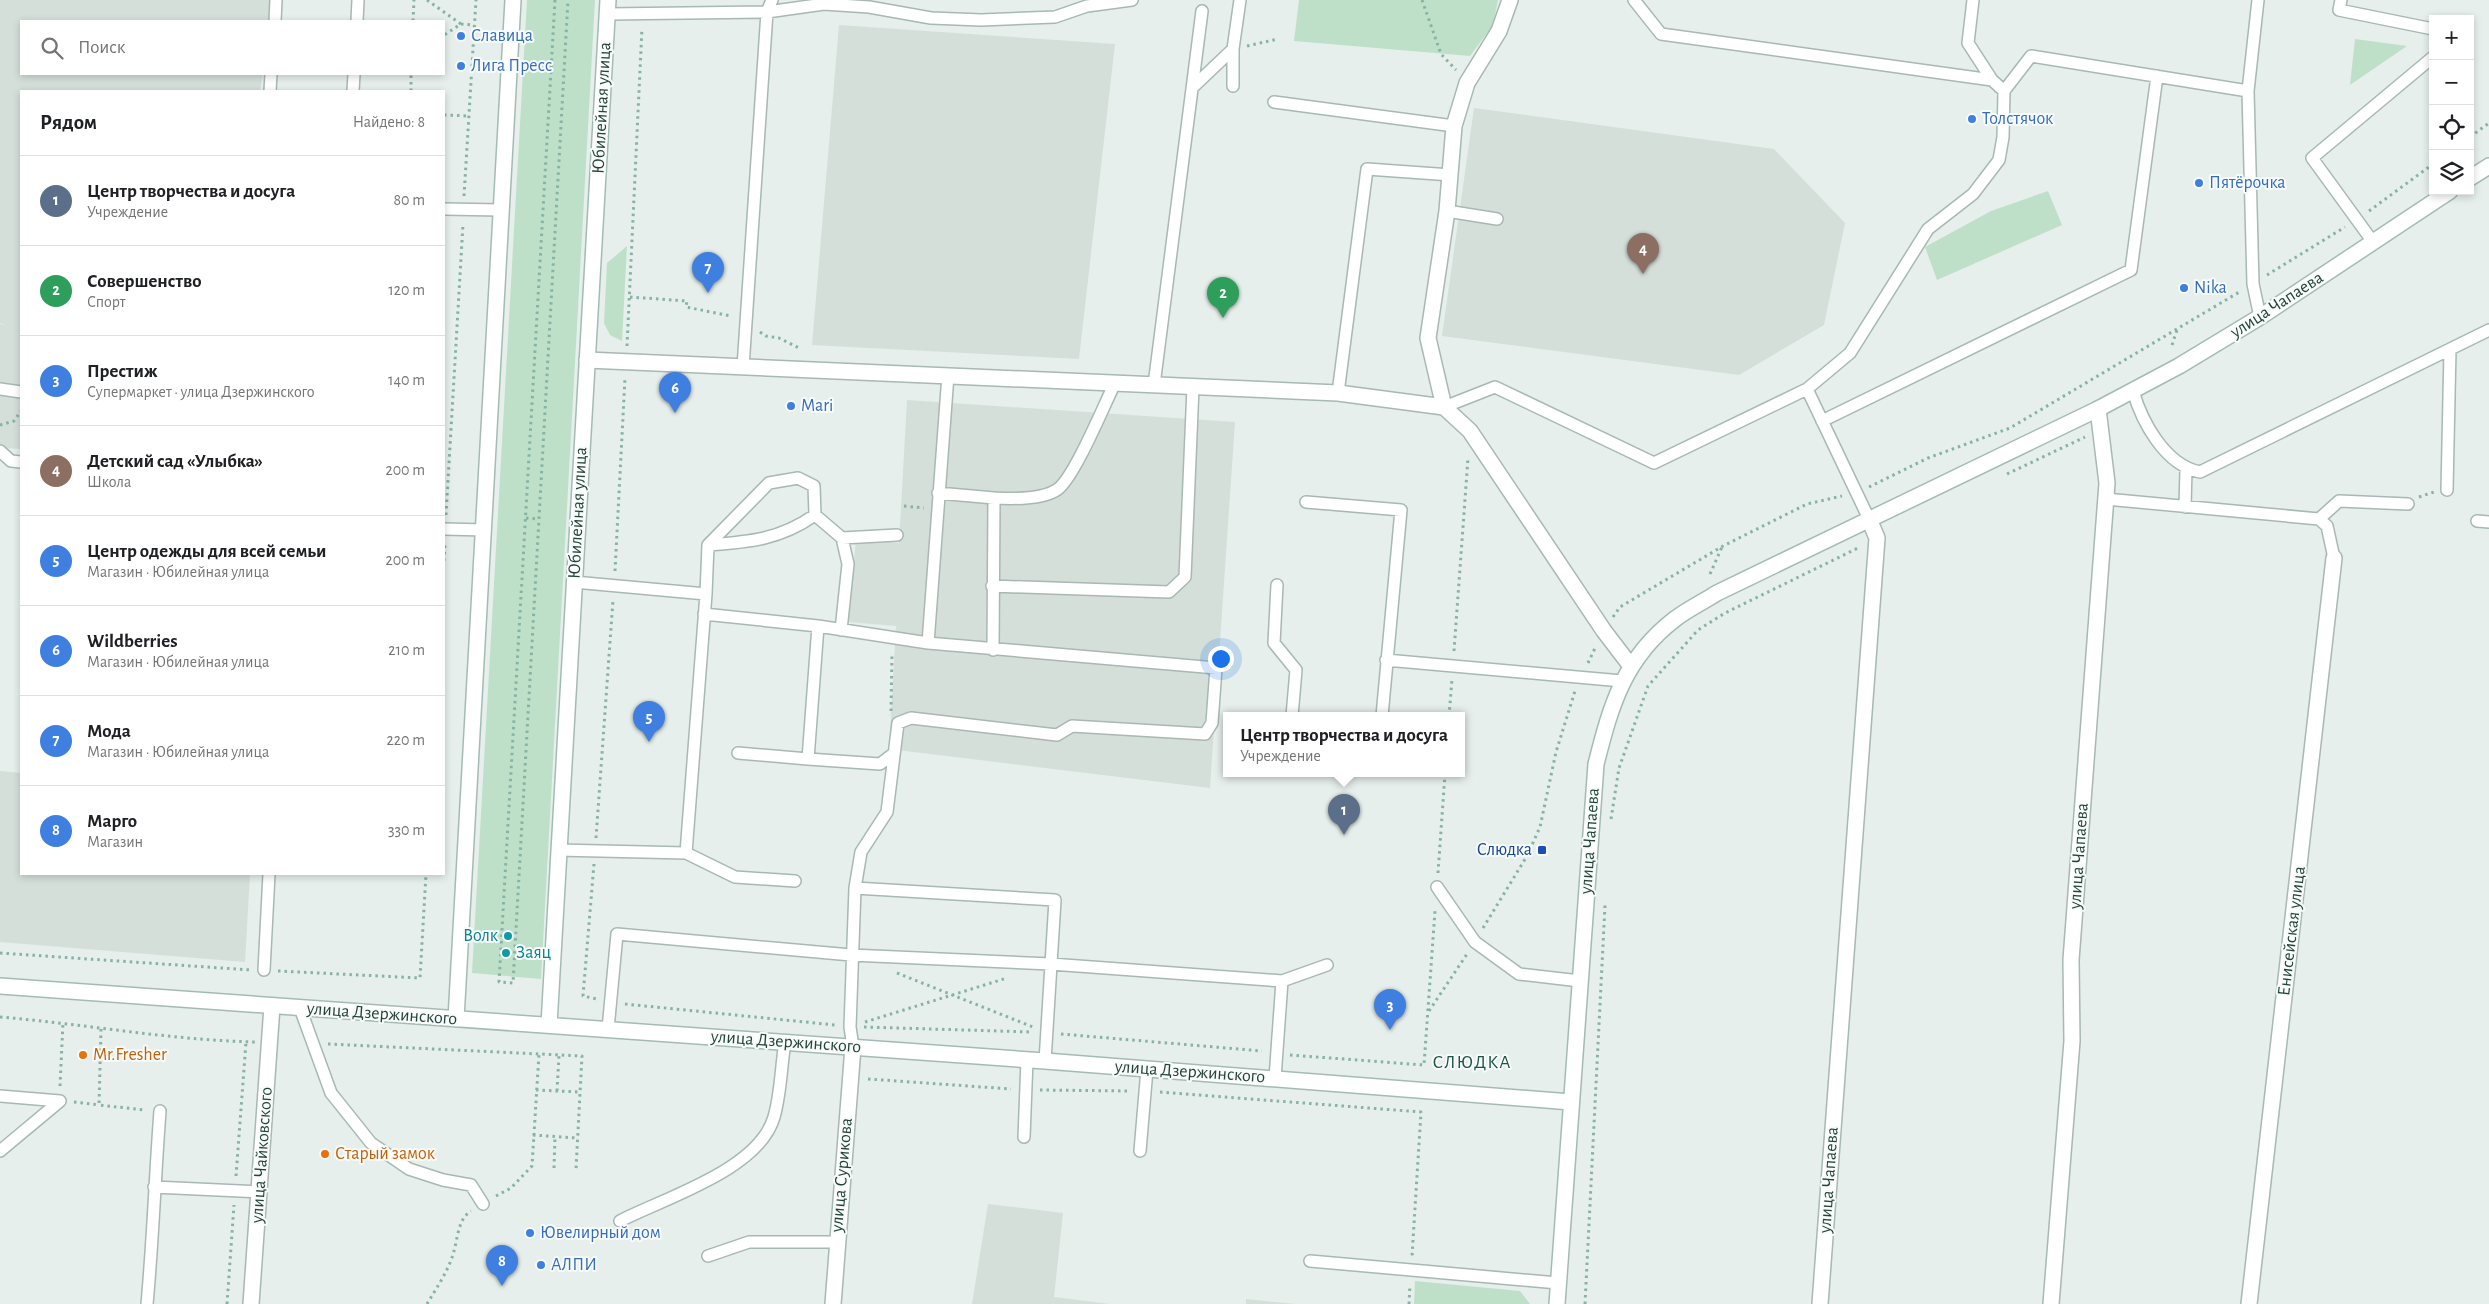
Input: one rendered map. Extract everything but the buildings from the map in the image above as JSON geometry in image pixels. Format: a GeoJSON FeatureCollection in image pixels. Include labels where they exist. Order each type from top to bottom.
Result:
{"type":"FeatureCollection","features":[{"type":"Feature","properties":{"kind":"main road"},"geometry":{"type":"LineString","coordinates":[[456,1019],[485,530],[512,0]]}},
{"type":"Feature","properties":{"kind":"main road"},"geometry":{"type":"LineString","coordinates":[[1510,0],[1499,31],[1467,82],[1454,126],[1447,211],[1428,338],[1444,407],[1470,431],[1604,631],[1630,666]]}},
{"type":"Feature","properties":{"kind":"main road","name":"Юбилейная улица"},"geometry":{"type":"LineString","coordinates":[[549,1025],[608,7]]}},
{"type":"Feature","properties":{"kind":"main road"},"geometry":{"type":"LineString","coordinates":[[2474,175],[2489,166]]}},
{"type":"Feature","properties":{"kind":"main road","name":"улица Чапаева"},"geometry":{"type":"LineString","coordinates":[[1556,1304],[1596,764],[1608,716],[1630,666],[1656,635],[1675,619],[1717,593],[2098,409],[2179,366],[2260,317],[2444,195]]}},
{"type":"Feature","properties":{"kind":"main road"},"geometry":{"type":"LineString","coordinates":[[587,360],[1338,393],[1444,407]]}},
{"type":"Feature","properties":{"kind":"main road","name":"улица Чапаева"},"geometry":{"type":"LineString","coordinates":[[2051,1304],[2072,1041],[2072,950],[2107,482],[2098,409]]}},
{"type":"Feature","properties":{"kind":"main road","name":"улица Чапаева"},"geometry":{"type":"LineString","coordinates":[[1820,1304],[1877,538],[1869,519]]}},
{"type":"Feature","properties":{"kind":"main road","name":"Енисейская улица"},"geometry":{"type":"LineString","coordinates":[[2249,1304],[2334,558]]}},
{"type":"Feature","properties":{"kind":"main road","name":"улица Дзержинского"},"geometry":{"type":"LineString","coordinates":[[0,986],[1045,1061],[1571,1102]]}},
{"type":"Feature","properties":{"kind":"main road","name":"улица Чайковского"},"geometry":{"type":"LineString","coordinates":[[251,1304],[272,1006]]}},
{"type":"Feature","properties":{"kind":"main road","name":"улица Сурикова"},"geometry":{"type":"LineString","coordinates":[[833,1304],[852,1047]]}},
{"type":"Feature","properties":{"kind":"lane"},"geometry":{"type":"LineString","coordinates":[[276,0],[276,20]]}},
{"type":"Feature","properties":{"kind":"lane"},"geometry":{"type":"LineString","coordinates":[[357,20],[358,0]]}},
{"type":"Feature","properties":{"kind":"lane"},"geometry":{"type":"LineString","coordinates":[[743,367],[767,12],[772,0]]}},
{"type":"Feature","properties":{"kind":"lane"},"geometry":{"type":"LineString","coordinates":[[608,7],[642,14],[767,12],[824,4],[868,7],[931,18],[982,20],[1055,17],[1087,6],[1132,0]]}},
{"type":"Feature","properties":{"kind":"lane"},"geometry":{"type":"LineString","coordinates":[[1233,86],[1234,49],[1240,0]]}},
{"type":"Feature","properties":{"kind":"lane"},"geometry":{"type":"LineString","coordinates":[[1634,0],[1661,34],[1992,80]]}},
{"type":"Feature","properties":{"kind":"lane"},"geometry":{"type":"LineString","coordinates":[[1974,0],[1968,42],[1992,80],[2004,91]]}},
{"type":"Feature","properties":{"kind":"lane"},"geometry":{"type":"LineString","coordinates":[[2258,0],[2248,91],[2253,284],[2260,317]]}},
{"type":"Feature","properties":{"kind":"lane"},"geometry":{"type":"LineString","coordinates":[[2341,0],[2340,10],[2429,28]]}},
{"type":"Feature","properties":{"kind":"lane"},"geometry":{"type":"LineString","coordinates":[[1154,385],[1202,11]]}},
{"type":"Feature","properties":{"kind":"lane"},"geometry":{"type":"LineString","coordinates":[[1192,88],[1234,49]]}},
{"type":"Feature","properties":{"kind":"lane"},"geometry":{"type":"LineString","coordinates":[[1444,407],[1495,387],[1654,463],[1807,389],[1850,353],[1928,229],[1973,194],[1999,160],[2003,137],[2004,91],[2031,56],[2248,91]]}},
{"type":"Feature","properties":{"kind":"lane"},"geometry":{"type":"LineString","coordinates":[[2373,242],[2312,158],[2429,60]]}},
{"type":"Feature","properties":{"kind":"lane"},"geometry":{"type":"LineString","coordinates":[[270,90],[271,75]]}},
{"type":"Feature","properties":{"kind":"lane"},"geometry":{"type":"LineString","coordinates":[[353,90],[354,75]]}},
{"type":"Feature","properties":{"kind":"lane"},"geometry":{"type":"LineString","coordinates":[[1822,421],[2131,270],[2157,76]]}},
{"type":"Feature","properties":{"kind":"lane"},"geometry":{"type":"LineString","coordinates":[[1274,102],[1454,126]]}},
{"type":"Feature","properties":{"kind":"lane"},"geometry":{"type":"LineString","coordinates":[[1338,393],[1367,169],[1451,175]]}},
{"type":"Feature","properties":{"kind":"lane"},"geometry":{"type":"LineString","coordinates":[[445,209],[500,210]]}},
{"type":"Feature","properties":{"kind":"lane"},"geometry":{"type":"LineString","coordinates":[[1447,211],[1497,219]]}},
{"type":"Feature","properties":{"kind":"lane"},"geometry":{"type":"LineString","coordinates":[[2133,390],[2138,410],[2162,447],[2186,469],[2200,472],[2489,330]]}},
{"type":"Feature","properties":{"kind":"lane"},"geometry":{"type":"LineString","coordinates":[[2447,490],[2450,349]]}},
{"type":"Feature","properties":{"kind":"lane"},"geometry":{"type":"LineString","coordinates":[[928,643],[948,375]]}},
{"type":"Feature","properties":{"kind":"lane"},"geometry":{"type":"LineString","coordinates":[[938,494],[1025,499],[1058,489],[1073,469],[1114,383]]}},
{"type":"Feature","properties":{"kind":"lane"},"geometry":{"type":"LineString","coordinates":[[992,586],[1169,592],[1185,577],[1193,387]]}},
{"type":"Feature","properties":{"kind":"lane"},"geometry":{"type":"LineString","coordinates":[[0,389],[20,392]]}},
{"type":"Feature","properties":{"kind":"lane"},"geometry":{"type":"LineString","coordinates":[[1807,389],[1869,519]]}},
{"type":"Feature","properties":{"kind":"lane"},"geometry":{"type":"LineString","coordinates":[[0,451],[11,461],[20,462]]}},
{"type":"Feature","properties":{"kind":"lane"},"geometry":{"type":"LineString","coordinates":[[2185,507],[2186,469]]}},
{"type":"Feature","properties":{"kind":"lane"},"geometry":{"type":"LineString","coordinates":[[686,853],[708,545],[768,483],[798,478],[814,486],[815,515],[842,538],[848,564],[841,630]]}},
{"type":"Feature","properties":{"kind":"lane"},"geometry":{"type":"LineString","coordinates":[[993,650],[994,498]]}},
{"type":"Feature","properties":{"kind":"lane"},"geometry":{"type":"LineString","coordinates":[[2106,499],[2319,519],[2327,526],[2334,558]]}},
{"type":"Feature","properties":{"kind":"lane"},"geometry":{"type":"LineString","coordinates":[[2319,519],[2339,501],[2408,504]]}},
{"type":"Feature","properties":{"kind":"lane"},"geometry":{"type":"LineString","coordinates":[[1306,502],[1401,510],[1382,712]]}},
{"type":"Feature","properties":{"kind":"lane"},"geometry":{"type":"LineString","coordinates":[[708,545],[758,541],[799,526],[815,515]]}},
{"type":"Feature","properties":{"kind":"lane"},"geometry":{"type":"LineString","coordinates":[[2477,521],[2489,522]]}},
{"type":"Feature","properties":{"kind":"lane"},"geometry":{"type":"LineString","coordinates":[[445,529],[485,530]]}},
{"type":"Feature","properties":{"kind":"lane"},"geometry":{"type":"LineString","coordinates":[[842,538],[897,534]]}},
{"type":"Feature","properties":{"kind":"lane"},"geometry":{"type":"LineString","coordinates":[[574,582],[706,594]]}},
{"type":"Feature","properties":{"kind":"lane"},"geometry":{"type":"LineString","coordinates":[[1277,585],[1274,643],[1296,670],[1292,712]]}},
{"type":"Feature","properties":{"kind":"lane"},"geometry":{"type":"LineString","coordinates":[[704,614],[818,626],[928,643],[993,650],[1216,668],[1212,723],[1205,734],[1072,726],[1057,735],[911,718],[898,723],[893,754],[888,812],[861,852],[854,888],[850,1027],[852,1047]]}},
{"type":"Feature","properties":{"kind":"lane"},"geometry":{"type":"LineString","coordinates":[[808,759],[818,626]]}},
{"type":"Feature","properties":{"kind":"lane"},"geometry":{"type":"LineString","coordinates":[[1386,660],[1622,681]]}},
{"type":"Feature","properties":{"kind":"lane"},"geometry":{"type":"LineString","coordinates":[[738,753],[880,764],[893,754]]}},
{"type":"Feature","properties":{"kind":"lane"},"geometry":{"type":"LineString","coordinates":[[558,850],[686,853],[736,878],[795,881]]}},
{"type":"Feature","properties":{"kind":"lane"},"geometry":{"type":"LineString","coordinates":[[264,970],[270,875]]}},
{"type":"Feature","properties":{"kind":"lane"},"geometry":{"type":"LineString","coordinates":[[1437,886],[1475,942],[1519,974],[1580,981]]}},
{"type":"Feature","properties":{"kind":"lane"},"geometry":{"type":"LineString","coordinates":[[854,888],[1055,900],[1045,1061]]}},
{"type":"Feature","properties":{"kind":"lane"},"geometry":{"type":"LineString","coordinates":[[608,1029],[617,934],[851,954],[1051,964],[1282,981],[1327,965]]}},
{"type":"Feature","properties":{"kind":"lane"},"geometry":{"type":"LineString","coordinates":[[1275,1078],[1282,981]]}},
{"type":"Feature","properties":{"kind":"lane"},"geometry":{"type":"LineString","coordinates":[[300,1008],[332,1093],[371,1143],[409,1170],[443,1180],[471,1185],[483,1204]]}},
{"type":"Feature","properties":{"kind":"lane"},"geometry":{"type":"LineString","coordinates":[[620,1221],[651,1205],[706,1182],[741,1161],[763,1138],[774,1118],[785,1042]]}},
{"type":"Feature","properties":{"kind":"lane"},"geometry":{"type":"LineString","coordinates":[[1024,1137],[1027,1060]]}},
{"type":"Feature","properties":{"kind":"lane"},"geometry":{"type":"LineString","coordinates":[[1140,1151],[1147,1069]]}},
{"type":"Feature","properties":{"kind":"lane"},"geometry":{"type":"LineString","coordinates":[[0,1096],[60,1101]]}},
{"type":"Feature","properties":{"kind":"lane"},"geometry":{"type":"LineString","coordinates":[[0,1151],[60,1101]]}},
{"type":"Feature","properties":{"kind":"lane"},"geometry":{"type":"LineString","coordinates":[[147,1304],[155,1221],[154,1187],[160,1111]]}},
{"type":"Feature","properties":{"kind":"lane"},"geometry":{"type":"LineString","coordinates":[[154,1187],[259,1192]]}},
{"type":"Feature","properties":{"kind":"lane"},"geometry":{"type":"LineString","coordinates":[[708,1256],[749,1242],[837,1242]]}},
{"type":"Feature","properties":{"kind":"lane"},"geometry":{"type":"LineString","coordinates":[[1310,1261],[1558,1283]]}},
{"type":"Feature","properties":{"kind":"path"},"geometry":{"type":"LineString","coordinates":[[413,20],[414,0]]}},
{"type":"Feature","properties":{"kind":"path"},"geometry":{"type":"LineString","coordinates":[[427,0],[461,24],[474,25]]}},
{"type":"Feature","properties":{"kind":"path"},"geometry":{"type":"LineString","coordinates":[[445,529],[476,0]]}},
{"type":"Feature","properties":{"kind":"path"},"geometry":{"type":"LineString","coordinates":[[556,0],[500,982],[513,983],[568,0]]}},
{"type":"Feature","properties":{"kind":"path"},"geometry":{"type":"LineString","coordinates":[[1422,0],[1441,54],[1467,82]]}},
{"type":"Feature","properties":{"kind":"path"},"geometry":{"type":"LineString","coordinates":[[642,14],[630,296],[614,586],[583,996],[610,1002],[850,1027],[1047,1033],[1424,1065],[1445,777]]}},
{"type":"Feature","properties":{"kind":"path"},"geometry":{"type":"LineString","coordinates":[[445,34],[461,24]]}},
{"type":"Feature","properties":{"kind":"path"},"geometry":{"type":"LineString","coordinates":[[1234,49],[1278,39]]}},
{"type":"Feature","properties":{"kind":"path"},"geometry":{"type":"LineString","coordinates":[[411,75],[411,90]]}},
{"type":"Feature","properties":{"kind":"path"},"geometry":{"type":"LineString","coordinates":[[445,115],[469,116]]}},
{"type":"Feature","properties":{"kind":"path"},"geometry":{"type":"LineString","coordinates":[[2474,134],[2489,123]]}},
{"type":"Feature","properties":{"kind":"path"},"geometry":{"type":"LineString","coordinates":[[1428,1012],[1475,942],[1527,856],[1540,827],[1556,752],[1580,677],[1604,631],[1620,607],[1723,546],[1807,504],[1858,493],[1928,458],[2010,428],[2253,284]]}},
{"type":"Feature","properties":{"kind":"path"},"geometry":{"type":"LineString","coordinates":[[630,296],[687,301],[686,307],[708,310]]}},
{"type":"Feature","properties":{"kind":"path"},"geometry":{"type":"LineString","coordinates":[[2172,346],[2177,330]]}},
{"type":"Feature","properties":{"kind":"path"},"geometry":{"type":"LineString","coordinates":[[0,425],[14,421],[20,412]]}},
{"type":"Feature","properties":{"kind":"path"},"geometry":{"type":"LineString","coordinates":[[2006,475],[2084,438],[2100,427]]}},
{"type":"Feature","properties":{"kind":"path"},"geometry":{"type":"LineString","coordinates":[[1449,712],[1470,431]]}},
{"type":"Feature","properties":{"kind":"path"},"geometry":{"type":"LineString","coordinates":[[2408,504],[2421,496],[2447,490]]}},
{"type":"Feature","properties":{"kind":"path"},"geometry":{"type":"LineString","coordinates":[[904,506],[937,509]]}},
{"type":"Feature","properties":{"kind":"path"},"geometry":{"type":"LineString","coordinates":[[526,518],[539,518]]}},
{"type":"Feature","properties":{"kind":"path"},"geometry":{"type":"LineString","coordinates":[[1610,823],[1619,768],[1648,686],[1698,630],[1725,613],[1877,538]]}},
{"type":"Feature","properties":{"kind":"path"},"geometry":{"type":"LineString","coordinates":[[1710,574],[1723,546]]}},
{"type":"Feature","properties":{"kind":"path"},"geometry":{"type":"LineString","coordinates":[[893,637],[890,709],[898,723]]}},
{"type":"Feature","properties":{"kind":"path"},"geometry":{"type":"LineString","coordinates":[[0,953],[420,978],[426,875]]}},
{"type":"Feature","properties":{"kind":"path"},"geometry":{"type":"LineString","coordinates":[[1586,1303],[1605,902]]}},
{"type":"Feature","properties":{"kind":"path"},"geometry":{"type":"LineString","coordinates":[[888,969],[1047,1033]]}},
{"type":"Feature","properties":{"kind":"path"},"geometry":{"type":"LineString","coordinates":[[850,1027],[1015,976]]}},
{"type":"Feature","properties":{"kind":"path"},"geometry":{"type":"LineString","coordinates":[[0,1017],[63,1022],[101,1029],[270,1043]]}},
{"type":"Feature","properties":{"kind":"path"},"geometry":{"type":"LineString","coordinates":[[63,1022],[60,1101],[160,1111]]}},
{"type":"Feature","properties":{"kind":"path"},"geometry":{"type":"LineString","coordinates":[[99,1105],[101,1029]]}},
{"type":"Feature","properties":{"kind":"path"},"geometry":{"type":"LineString","coordinates":[[227,1304],[246,1042]]}},
{"type":"Feature","properties":{"kind":"path"},"geometry":{"type":"LineString","coordinates":[[314,1044],[582,1056],[576,1169]]}},
{"type":"Feature","properties":{"kind":"path"},"geometry":{"type":"LineString","coordinates":[[427,1304],[447,1271],[460,1227],[467,1214],[511,1188],[532,1166],[539,1054]]}},
{"type":"Feature","properties":{"kind":"path"},"geometry":{"type":"LineString","coordinates":[[557,1091],[559,1055]]}},
{"type":"Feature","properties":{"kind":"path"},"geometry":{"type":"LineString","coordinates":[[850,1077],[1026,1090],[1145,1091],[1421,1112],[1408,1304]]}},
{"type":"Feature","properties":{"kind":"path"},"geometry":{"type":"LineString","coordinates":[[536,1090],[580,1092]]}},
{"type":"Feature","properties":{"kind":"path"},"geometry":{"type":"LineString","coordinates":[[534,1135],[577,1138]]}},
{"type":"Feature","properties":{"kind":"path"},"geometry":{"type":"LineString","coordinates":[[554,1168],[555,1136]]}},
{"type":"Feature","properties":{"kind":"shaded area"},"geometry":{"type":"Polygon","coordinates":[[[0,0],[271,0],[269,20],[20,20],[20,75],[263,75],[260,90],[20,90],[20,449],[4,448],[0,451],[0,324],[6,325],[0,323],[0,0]]]}},
{"type":"Feature","properties":{"kind":"shaded area"},"geometry":{"type":"Polygon","coordinates":[[[839,25],[1115,44],[1079,359],[812,345],[839,25]]]}},
{"type":"Feature","properties":{"kind":"shaded area"},"geometry":{"type":"Polygon","coordinates":[[[1474,108],[1774,149],[1845,223],[1824,325],[1739,375],[1442,336],[1474,108]]]}},
{"type":"Feature","properties":{"kind":"shaded area"},"geometry":{"type":"Polygon","coordinates":[[[907,400],[1235,422],[1210,788],[889,749],[896,626],[848,622],[856,540],[899,543],[907,400]]]}},
{"type":"Feature","properties":{"kind":"shaded area"},"geometry":{"type":"Polygon","coordinates":[[[0,771],[20,773],[20,875],[250,875],[245,962],[0,942],[0,771]]]}},
{"type":"Feature","properties":{"kind":"shaded area"},"geometry":{"type":"Polygon","coordinates":[[[988,1204],[1063,1213],[1054,1297],[1110,1304],[972,1304],[988,1204]]]}},
{"type":"Feature","properties":{"kind":"shaded area"},"geometry":{"type":"Polygon","coordinates":[[[1246,1299],[1295,1304],[1246,1304],[1246,1299]]]}},
{"type":"Feature","properties":{"kind":"green space"},"geometry":{"type":"Polygon","coordinates":[[[527,0],[595,0],[541,979],[472,973],[527,0]]]}},
{"type":"Feature","properties":{"kind":"green space"},"geometry":{"type":"Polygon","coordinates":[[[1299,0],[1498,0],[1493,25],[1470,56],[1294,41],[1299,0]]]}},
{"type":"Feature","properties":{"kind":"green space"},"geometry":{"type":"Polygon","coordinates":[[[2355,39],[2407,46],[2350,85],[2355,39]]]}},
{"type":"Feature","properties":{"kind":"green space"},"geometry":{"type":"Polygon","coordinates":[[[2048,191],[2062,225],[1937,280],[1925,247],[1991,211],[2048,191]]]}},
{"type":"Feature","properties":{"kind":"green space"},"geometry":{"type":"Polygon","coordinates":[[[627,246],[622,341],[610,335],[604,323],[607,263],[627,246]]]}},
{"type":"Feature","properties":{"kind":"green space"},"geometry":{"type":"Polygon","coordinates":[[[1415,1281],[1520,1291],[1530,1304],[1414,1304],[1415,1281]]]}},
{"type":"Feature","properties":{"kind":"place","name":"Славица"},"geometry":{"type":"Point","coordinates":[461,36]}},
{"type":"Feature","properties":{"kind":"place","name":"Лига Пресс"},"geometry":{"type":"Point","coordinates":[461,66]}},
{"type":"Feature","properties":{"kind":"place","name":"Толстячок"},"geometry":{"type":"Point","coordinates":[1972,119]}},
{"type":"Feature","properties":{"kind":"place","name":"Пятёрочка"},"geometry":{"type":"Point","coordinates":[2199,183]}},
{"type":"Feature","properties":{"kind":"place","name":"Детский сад «Улыбка»"},"geometry":{"type":"Point","coordinates":[1643,274]}},
{"type":"Feature","properties":{"kind":"place","name":"Nika"},"geometry":{"type":"Point","coordinates":[2184,288]}},
{"type":"Feature","properties":{"kind":"place","name":"Мода"},"geometry":{"type":"Point","coordinates":[708,293]}},
{"type":"Feature","properties":{"kind":"place","name":"Совершенство"},"geometry":{"type":"Point","coordinates":[1223,318]}},
{"type":"Feature","properties":{"kind":"place","name":"Mari"},"geometry":{"type":"Point","coordinates":[791,406]}},
{"type":"Feature","properties":{"kind":"place","name":"Wildberries"},"geometry":{"type":"Point","coordinates":[675,413]}},
{"type":"Feature","properties":{"kind":"place","name":"Центр одежды для всей семьи"},"geometry":{"type":"Point","coordinates":[649,742]}},
{"type":"Feature","properties":{"kind":"place","name":"Центр творчества и досуга"},"geometry":{"type":"Point","coordinates":[1344,835]}},
{"type":"Feature","properties":{"kind":"place","name":"Слюдка"},"geometry":{"type":"Point","coordinates":[1542,850]}},
{"type":"Feature","properties":{"kind":"place","name":"Волк"},"geometry":{"type":"Point","coordinates":[508,936]}},
{"type":"Feature","properties":{"kind":"place","name":"Заяц"},"geometry":{"type":"Point","coordinates":[506,953]}},
{"type":"Feature","properties":{"kind":"place","name":"Престиж"},"geometry":{"type":"Point","coordinates":[1390,1030]}},
{"type":"Feature","properties":{"kind":"place","name":"Mr.Fresher"},"geometry":{"type":"Point","coordinates":[83,1055]}},
{"type":"Feature","properties":{"kind":"place","name":"Старый замок"},"geometry":{"type":"Point","coordinates":[325,1154]}},
{"type":"Feature","properties":{"kind":"place","name":"Ювелирный дом"},"geometry":{"type":"Point","coordinates":[530,1233]}},
{"type":"Feature","properties":{"kind":"place","name":"АЛПИ"},"geometry":{"type":"Point","coordinates":[541,1265]}},
{"type":"Feature","properties":{"kind":"place","name":"Марго"},"geometry":{"type":"Point","coordinates":[502,1286]}},
{"type":"Feature","properties":{"kind":"district","name":"СЛЮДКА"},"geometry":{"type":"Point","coordinates":[1472,1062]}}]}
